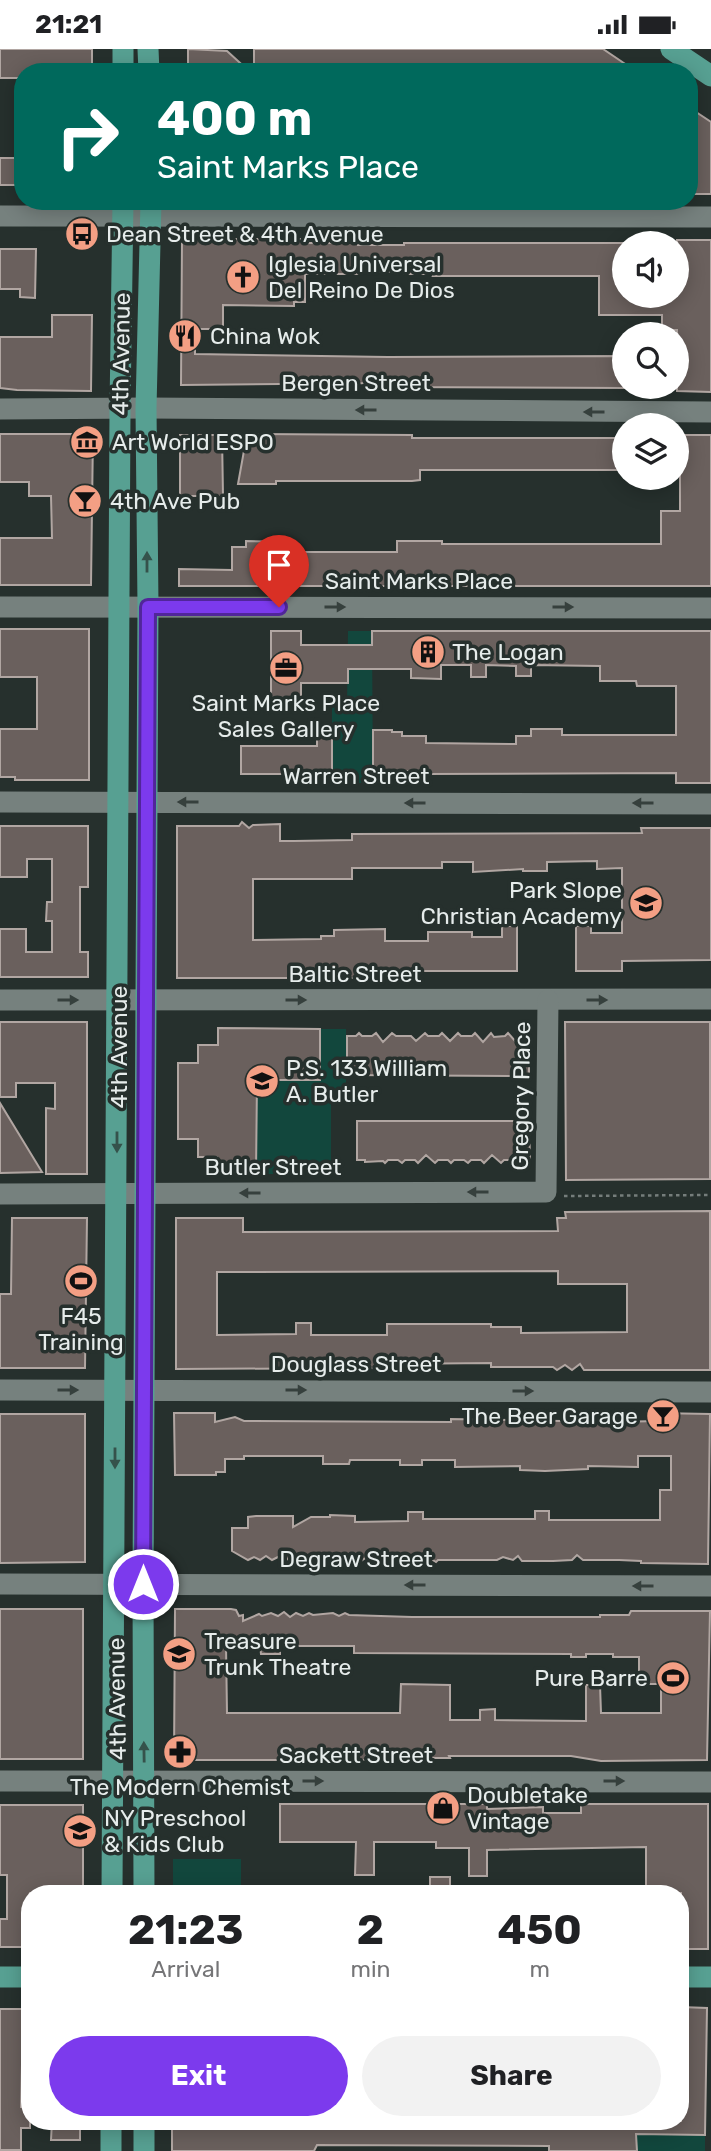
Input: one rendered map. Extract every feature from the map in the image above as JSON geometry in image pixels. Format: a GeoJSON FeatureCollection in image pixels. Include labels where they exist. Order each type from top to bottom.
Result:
{"type":"FeatureCollection","features":[{"type":"Feature","properties":{"kind":"main road"},"geometry":{"type":"LineString","coordinates":[[671,49],[692,63]]}},
{"type":"Feature","properties":{"kind":"main road","name":"4th Avenue"},"geometry":{"type":"LineString","coordinates":[[112,1885],[123,210]]}},
{"type":"Feature","properties":{"kind":"main road","name":"4th Avenue"},"geometry":{"type":"LineString","coordinates":[[144,1885],[148,607],[146,408],[151,210]]}},
{"type":"Feature","properties":{"kind":"main road"},"geometry":{"type":"LineString","coordinates":[[0,1977],[21,1977]]}},
{"type":"Feature","properties":{"kind":"main road"},"geometry":{"type":"LineString","coordinates":[[689,1977],[711,1977]]}},
{"type":"Feature","properties":{"kind":"main road"},"geometry":{"type":"LineString","coordinates":[[110,2151],[111,2130]]}},
{"type":"Feature","properties":{"kind":"main road"},"geometry":{"type":"LineString","coordinates":[[144,2130],[144,2151]]}},
{"type":"Feature","properties":{"kind":"street"},"geometry":{"type":"LineString","coordinates":[[0,216],[105,210]]}},
{"type":"Feature","properties":{"kind":"street"},"geometry":{"type":"LineString","coordinates":[[221,210],[711,217]]}},
{"type":"Feature","properties":{"kind":"street","name":"Bergen Street"},"geometry":{"type":"LineString","coordinates":[[0,409],[711,412]]}},
{"type":"Feature","properties":{"kind":"street","name":"Saint Marks Place"},"geometry":{"type":"LineString","coordinates":[[0,607],[711,608]]}},
{"type":"Feature","properties":{"kind":"street","name":"Warren Street"},"geometry":{"type":"LineString","coordinates":[[0,802],[711,804]]}},
{"type":"Feature","properties":{"kind":"street","name":"Baltic Street"},"geometry":{"type":"LineString","coordinates":[[0,1000],[711,999]]}},
{"type":"Feature","properties":{"kind":"street","name":"Gregory Place"},"geometry":{"type":"LineString","coordinates":[[548,1000],[554,1194]]}},
{"type":"Feature","properties":{"kind":"street","name":"Butler Street"},"geometry":{"type":"LineString","coordinates":[[0,1193],[554,1194]]}},
{"type":"Feature","properties":{"kind":"street","name":"Douglass Street"},"geometry":{"type":"LineString","coordinates":[[0,1390],[711,1392]]}},
{"type":"Feature","properties":{"kind":"street","name":"Degraw Street"},"geometry":{"type":"LineString","coordinates":[[0,1584],[711,1586]]}},
{"type":"Feature","properties":{"kind":"street","name":"Sackett Street"},"geometry":{"type":"LineString","coordinates":[[0,1781],[711,1781]]}},
{"type":"Feature","properties":{"kind":"path"},"geometry":{"type":"LineString","coordinates":[[554,1194],[711,1195]]}},
{"type":"Feature","properties":{"kind":"green space"},"geometry":{"type":"Polygon","coordinates":[[[348,631],[372,631],[373,783],[332,783],[332,706],[347,706],[348,631]]]}},
{"type":"Feature","properties":{"kind":"green space"},"geometry":{"type":"Polygon","coordinates":[[[320,1029],[346,1029],[346,1099],[331,1100],[331,1174],[256,1174],[257,1080],[320,1080],[320,1029]]]}},
{"type":"Feature","properties":{"kind":"green space"},"geometry":{"type":"Polygon","coordinates":[[[173,1859],[241,1859],[241,1885],[173,1885],[173,1859]]]}},
{"type":"Feature","properties":{"kind":"green space"},"geometry":{"type":"Polygon","coordinates":[[[636,2134],[705,2135],[705,2151],[637,2151],[636,2134]]]}},
{"type":"Feature","properties":{"kind":"building"},"geometry":{"type":"Polygon","coordinates":[[[0,49],[92,49],[92,63],[14,63],[14,78],[0,78],[0,49]]]}},
{"type":"Feature","properties":{"kind":"building"},"geometry":{"type":"Polygon","coordinates":[[[188,49],[227,51],[240,63],[188,63],[188,49]]]}},
{"type":"Feature","properties":{"kind":"building"},"geometry":{"type":"Polygon","coordinates":[[[254,49],[603,49],[624,63],[254,63],[254,49]]]}},
{"type":"Feature","properties":{"kind":"building"},"geometry":{"type":"Polygon","coordinates":[[[698,113],[711,122],[711,194],[698,194],[698,113]]]}},
{"type":"Feature","properties":{"kind":"building"},"geometry":{"type":"Polygon","coordinates":[[[0,158],[14,158],[14,185],[0,185],[0,158]]]}},
{"type":"Feature","properties":{"kind":"building"},"geometry":{"type":"Polygon","coordinates":[[[182,239],[305,239],[305,243],[358,245],[612,243],[612,308],[689,308],[689,240],[711,240],[711,392],[689,391],[689,322],[662,322],[662,315],[599,315],[599,276],[433,276],[434,274],[373,271],[358,271],[358,274],[305,274],[305,302],[294,302],[294,306],[223,305],[223,329],[195,329],[195,354],[612,356],[612,388],[388,387],[388,383],[181,385],[182,239]]]}},
{"type":"Feature","properties":{"kind":"building"},"geometry":{"type":"Polygon","coordinates":[[[0,249],[36,249],[35,298],[20,297],[20,289],[0,289],[0,249]]]}},
{"type":"Feature","properties":{"kind":"building"},"geometry":{"type":"Polygon","coordinates":[[[52,315],[92,315],[91,391],[0,388],[0,337],[52,337],[52,315]]]}},
{"type":"Feature","properties":{"kind":"building"},"geometry":{"type":"Polygon","coordinates":[[[0,434],[93,434],[91,585],[0,585],[0,538],[52,538],[51,496],[29,496],[29,482],[0,482],[0,434]]]}},
{"type":"Feature","properties":{"kind":"building"},"geometry":{"type":"Polygon","coordinates":[[[247,434],[412,435],[412,438],[612,438],[612,470],[420,470],[420,480],[412,481],[276,481],[276,484],[238,484],[247,434]]]}},
{"type":"Feature","properties":{"kind":"building"},"geometry":{"type":"Polygon","coordinates":[[[180,435],[222,435],[223,496],[180,496],[180,435]]]}},
{"type":"Feature","properties":{"kind":"building"},"geometry":{"type":"Polygon","coordinates":[[[689,435],[711,435],[711,586],[179,586],[179,569],[232,570],[232,547],[246,547],[246,541],[286,542],[286,552],[397,552],[397,541],[442,541],[442,544],[661,544],[661,511],[680,511],[680,490],[689,490],[689,435]]]}},
{"type":"Feature","properties":{"kind":"building"},"geometry":{"type":"Polygon","coordinates":[[[0,629],[89,629],[89,780],[15,780],[15,777],[0,777],[0,729],[37,729],[37,677],[0,677],[0,629]]]}},
{"type":"Feature","properties":{"kind":"building"},"geometry":{"type":"Polygon","coordinates":[[[271,631],[301,631],[301,645],[372,645],[372,631],[711,631],[711,783],[676,783],[676,773],[425,774],[425,771],[373,771],[373,730],[402,732],[402,736],[426,736],[426,743],[516,744],[516,736],[531,736],[531,729],[562,729],[562,735],[676,735],[676,686],[637,686],[636,681],[600,681],[600,666],[531,665],[531,676],[516,676],[516,666],[486,665],[486,677],[471,677],[471,665],[441,665],[441,679],[411,678],[411,669],[348,669],[348,683],[301,683],[301,706],[271,706],[271,631]]]}},
{"type":"Feature","properties":{"kind":"building"},"geometry":{"type":"Polygon","coordinates":[[[317,733],[332,733],[332,774],[241,774],[241,746],[317,746],[317,733]]]}},
{"type":"Feature","properties":{"kind":"building"},"geometry":{"type":"Polygon","coordinates":[[[242,822],[249,828],[253,825],[280,824],[280,841],[352,840],[352,834],[642,833],[641,828],[711,828],[711,960],[622,961],[622,971],[576,971],[576,926],[591,926],[591,933],[622,933],[622,868],[597,869],[597,861],[547,862],[547,871],[523,869],[473,872],[473,862],[442,862],[442,868],[352,868],[352,879],[253,879],[253,940],[321,939],[321,936],[334,936],[334,930],[385,929],[385,941],[428,941],[428,932],[472,932],[472,937],[502,937],[502,926],[517,926],[517,971],[363,971],[363,978],[177,978],[177,826],[239,826],[242,822]]]}},
{"type":"Feature","properties":{"kind":"building"},"geometry":{"type":"Polygon","coordinates":[[[0,826],[88,826],[88,887],[80,887],[80,952],[88,952],[88,977],[0,977],[0,929],[26,929],[26,952],[52,952],[52,921],[46,921],[47,902],[52,902],[52,859],[27,859],[27,877],[0,877],[0,826]]]}},
{"type":"Feature","properties":{"kind":"building"},"geometry":{"type":"Polygon","coordinates":[[[0,1022],[87,1022],[87,1174],[46,1174],[46,1108],[55,1109],[55,1083],[16,1083],[16,1097],[0,1097],[0,1022]]]}},
{"type":"Feature","properties":{"kind":"building"},"geometry":{"type":"Polygon","coordinates":[[[565,1022],[710,1022],[710,1179],[566,1180],[565,1022]]]}},
{"type":"Feature","properties":{"kind":"building"},"geometry":{"type":"Polygon","coordinates":[[[218,1028],[320,1029],[320,1080],[257,1080],[256,1174],[217,1173],[217,1157],[198,1157],[198,1139],[178,1139],[178,1063],[198,1063],[198,1045],[218,1045],[218,1028]]]}},
{"type":"Feature","properties":{"kind":"building"},"geometry":{"type":"Polygon","coordinates":[[[529,1028],[529,1076],[347,1075],[347,1036],[356,1036],[359,1033],[362,1036],[372,1036],[376,1033],[383,1042],[392,1033],[396,1036],[411,1036],[416,1041],[425,1033],[428,1036],[439,1036],[442,1033],[450,1041],[458,1033],[461,1036],[472,1036],[475,1033],[483,1042],[491,1033],[494,1037],[508,1033],[516,1042],[529,1028]]]}},
{"type":"Feature","properties":{"kind":"building"},"geometry":{"type":"Polygon","coordinates":[[[0,1103],[42,1172],[0,1173],[0,1103]]]}},
{"type":"Feature","properties":{"kind":"building"},"geometry":{"type":"Polygon","coordinates":[[[357,1121],[529,1121],[530,1160],[517,1163],[514,1160],[504,1160],[501,1163],[492,1155],[484,1163],[481,1160],[471,1160],[468,1163],[454,1160],[451,1163],[448,1160],[438,1160],[435,1163],[426,1155],[418,1163],[415,1160],[405,1160],[402,1163],[398,1160],[388,1160],[385,1163],[365,1162],[357,1160],[357,1121]]]}},
{"type":"Feature","properties":{"kind":"building"},"geometry":{"type":"Polygon","coordinates":[[[710,1211],[710,1370],[584,1370],[580,1364],[572,1370],[565,1365],[557,1370],[553,1367],[491,1367],[491,1363],[387,1364],[387,1368],[176,1369],[176,1218],[243,1218],[243,1232],[558,1231],[557,1218],[566,1218],[565,1212],[710,1211]],[[558,1271],[217,1272],[217,1335],[296,1334],[296,1323],[311,1323],[311,1335],[387,1335],[387,1324],[491,1324],[491,1327],[521,1327],[521,1333],[627,1332],[627,1284],[558,1284],[558,1271]]]}},
{"type":"Feature","properties":{"kind":"building"},"geometry":{"type":"Polygon","coordinates":[[[12,1218],[87,1218],[85,1368],[0,1368],[0,1294],[11,1294],[12,1218]]]}},
{"type":"Feature","properties":{"kind":"building"},"geometry":{"type":"Polygon","coordinates":[[[174,1413],[215,1413],[215,1422],[235,1417],[244,1421],[451,1422],[451,1419],[616,1422],[657,1421],[657,1413],[710,1414],[708,1564],[583,1560],[577,1555],[572,1560],[553,1561],[522,1561],[518,1556],[513,1560],[503,1557],[497,1560],[436,1562],[428,1557],[421,1561],[413,1556],[406,1561],[397,1556],[390,1561],[383,1555],[375,1561],[367,1557],[361,1561],[353,1555],[346,1560],[340,1557],[334,1560],[327,1557],[321,1560],[316,1557],[309,1560],[301,1557],[297,1560],[290,1557],[285,1561],[278,1557],[272,1560],[266,1556],[260,1560],[254,1557],[248,1560],[232,1551],[232,1528],[248,1528],[248,1517],[256,1516],[293,1516],[293,1527],[311,1517],[330,1515],[355,1516],[355,1522],[408,1521],[408,1512],[423,1512],[423,1519],[535,1519],[535,1511],[549,1511],[549,1520],[660,1520],[660,1490],[671,1490],[671,1456],[638,1456],[638,1467],[588,1466],[588,1469],[545,1471],[520,1470],[520,1466],[455,1467],[455,1460],[422,1460],[422,1465],[400,1465],[400,1460],[350,1460],[349,1464],[323,1464],[323,1456],[244,1456],[244,1459],[225,1459],[225,1472],[216,1472],[216,1475],[175,1475],[174,1413]]]}},
{"type":"Feature","properties":{"kind":"building"},"geometry":{"type":"Polygon","coordinates":[[[0,1414],[85,1414],[85,1562],[0,1563],[0,1414]]]}},
{"type":"Feature","properties":{"kind":"building"},"geometry":{"type":"Polygon","coordinates":[[[0,1609],[83,1609],[83,1759],[0,1759],[0,1609]]]}},
{"type":"Feature","properties":{"kind":"building"},"geometry":{"type":"Polygon","coordinates":[[[175,1609],[231,1609],[236,1610],[239,1616],[243,1615],[243,1621],[259,1614],[262,1616],[271,1613],[278,1616],[284,1612],[290,1617],[296,1613],[303,1616],[309,1613],[333,1613],[339,1616],[345,1613],[412,1617],[600,1617],[629,1615],[631,1611],[710,1611],[707,1760],[601,1761],[571,1756],[449,1756],[450,1758],[400,1760],[174,1760],[175,1609]],[[226,1645],[227,1713],[400,1713],[401,1684],[450,1685],[450,1720],[480,1720],[480,1710],[495,1709],[495,1720],[586,1721],[586,1685],[600,1685],[601,1713],[661,1713],[661,1684],[639,1684],[639,1657],[613,1657],[613,1654],[571,1657],[571,1654],[354,1653],[354,1646],[280,1646],[280,1654],[261,1654],[260,1646],[226,1645]]]}},
{"type":"Feature","properties":{"kind":"building"},"geometry":{"type":"Polygon","coordinates":[[[280,1804],[487,1804],[487,1809],[543,1807],[543,1813],[581,1813],[581,1804],[708,1804],[708,1949],[689,1949],[689,1885],[646,1885],[646,1847],[487,1850],[487,1876],[469,1876],[469,1848],[436,1848],[436,1842],[374,1842],[374,1875],[355,1875],[356,1842],[280,1842],[280,1804]]]}},
{"type":"Feature","properties":{"kind":"building"},"geometry":{"type":"Polygon","coordinates":[[[0,1805],[83,1805],[83,1885],[21,1885],[21,1947],[0,1947],[0,1919],[7,1919],[7,1875],[0,1875],[0,1805]]]}},
{"type":"Feature","properties":{"kind":"building"},"geometry":{"type":"Polygon","coordinates":[[[430,1877],[450,1877],[450,1885],[430,1885],[430,1877]]]}},
{"type":"Feature","properties":{"kind":"building"},"geometry":{"type":"Polygon","coordinates":[[[689,2007],[707,2008],[705,2135],[636,2134],[637,2151],[549,2151],[549,2146],[317,2145],[314,2151],[172,2151],[172,2130],[689,2130],[689,2007]]]}},
{"type":"Feature","properties":{"kind":"building"},"geometry":{"type":"Polygon","coordinates":[[[0,2009],[21,2009],[21,2150],[0,2150],[0,2009]]]}},
{"type":"Feature","properties":{"kind":"building"},"geometry":{"type":"Polygon","coordinates":[[[52,2130],[80,2130],[80,2140],[51,2140],[52,2130]]]}},
{"type":"Feature","properties":{"kind":"place","name":"Dean Street & 4th Avenue"},"geometry":{"type":"Point","coordinates":[82,234]}},
{"type":"Feature","properties":{"kind":"place","name":"Iglesia Universal Del Reino De Dios"},"geometry":{"type":"Point","coordinates":[243,277]}},
{"type":"Feature","properties":{"kind":"place","name":"China Wok"},"geometry":{"type":"Point","coordinates":[185,336]}},
{"type":"Feature","properties":{"kind":"place","name":"Art World ESPO"},"geometry":{"type":"Point","coordinates":[87,442]}},
{"type":"Feature","properties":{"kind":"place","name":"4th Ave Pub"},"geometry":{"type":"Point","coordinates":[85,501]}},
{"type":"Feature","properties":{"kind":"place","name":"The Logan"},"geometry":{"type":"Point","coordinates":[428,652]}},
{"type":"Feature","properties":{"kind":"place","name":"Saint Marks Place Sales Gallery"},"geometry":{"type":"Point","coordinates":[286,668]}},
{"type":"Feature","properties":{"kind":"place","name":"Park Slope Christian Academy"},"geometry":{"type":"Point","coordinates":[646,903]}},
{"type":"Feature","properties":{"kind":"place","name":"P.S. 133 William A. Butler"},"geometry":{"type":"Point","coordinates":[262,1081]}},
{"type":"Feature","properties":{"kind":"place","name":"F45 Training"},"geometry":{"type":"Point","coordinates":[81,1281]}},
{"type":"Feature","properties":{"kind":"place","name":"The Beer Garage"},"geometry":{"type":"Point","coordinates":[663,1416]}},
{"type":"Feature","properties":{"kind":"place","name":"Treasure Trunk Theatre"},"geometry":{"type":"Point","coordinates":[179,1654]}},
{"type":"Feature","properties":{"kind":"place","name":"Pure Barre"},"geometry":{"type":"Point","coordinates":[673,1678]}},
{"type":"Feature","properties":{"kind":"place","name":"The Modern Chemist"},"geometry":{"type":"Point","coordinates":[180,1752]}},
{"type":"Feature","properties":{"kind":"place","name":"Doubletake Vintage"},"geometry":{"type":"Point","coordinates":[443,1808]}},
{"type":"Feature","properties":{"kind":"place","name":"NY Preschool & Kids Club"},"geometry":{"type":"Point","coordinates":[80,1831]}},
{"type":"Feature","properties":{"kind":"route"},"geometry":{"type":"LineString","coordinates":[[143,1584],[148,607],[279,607]]}}]}
